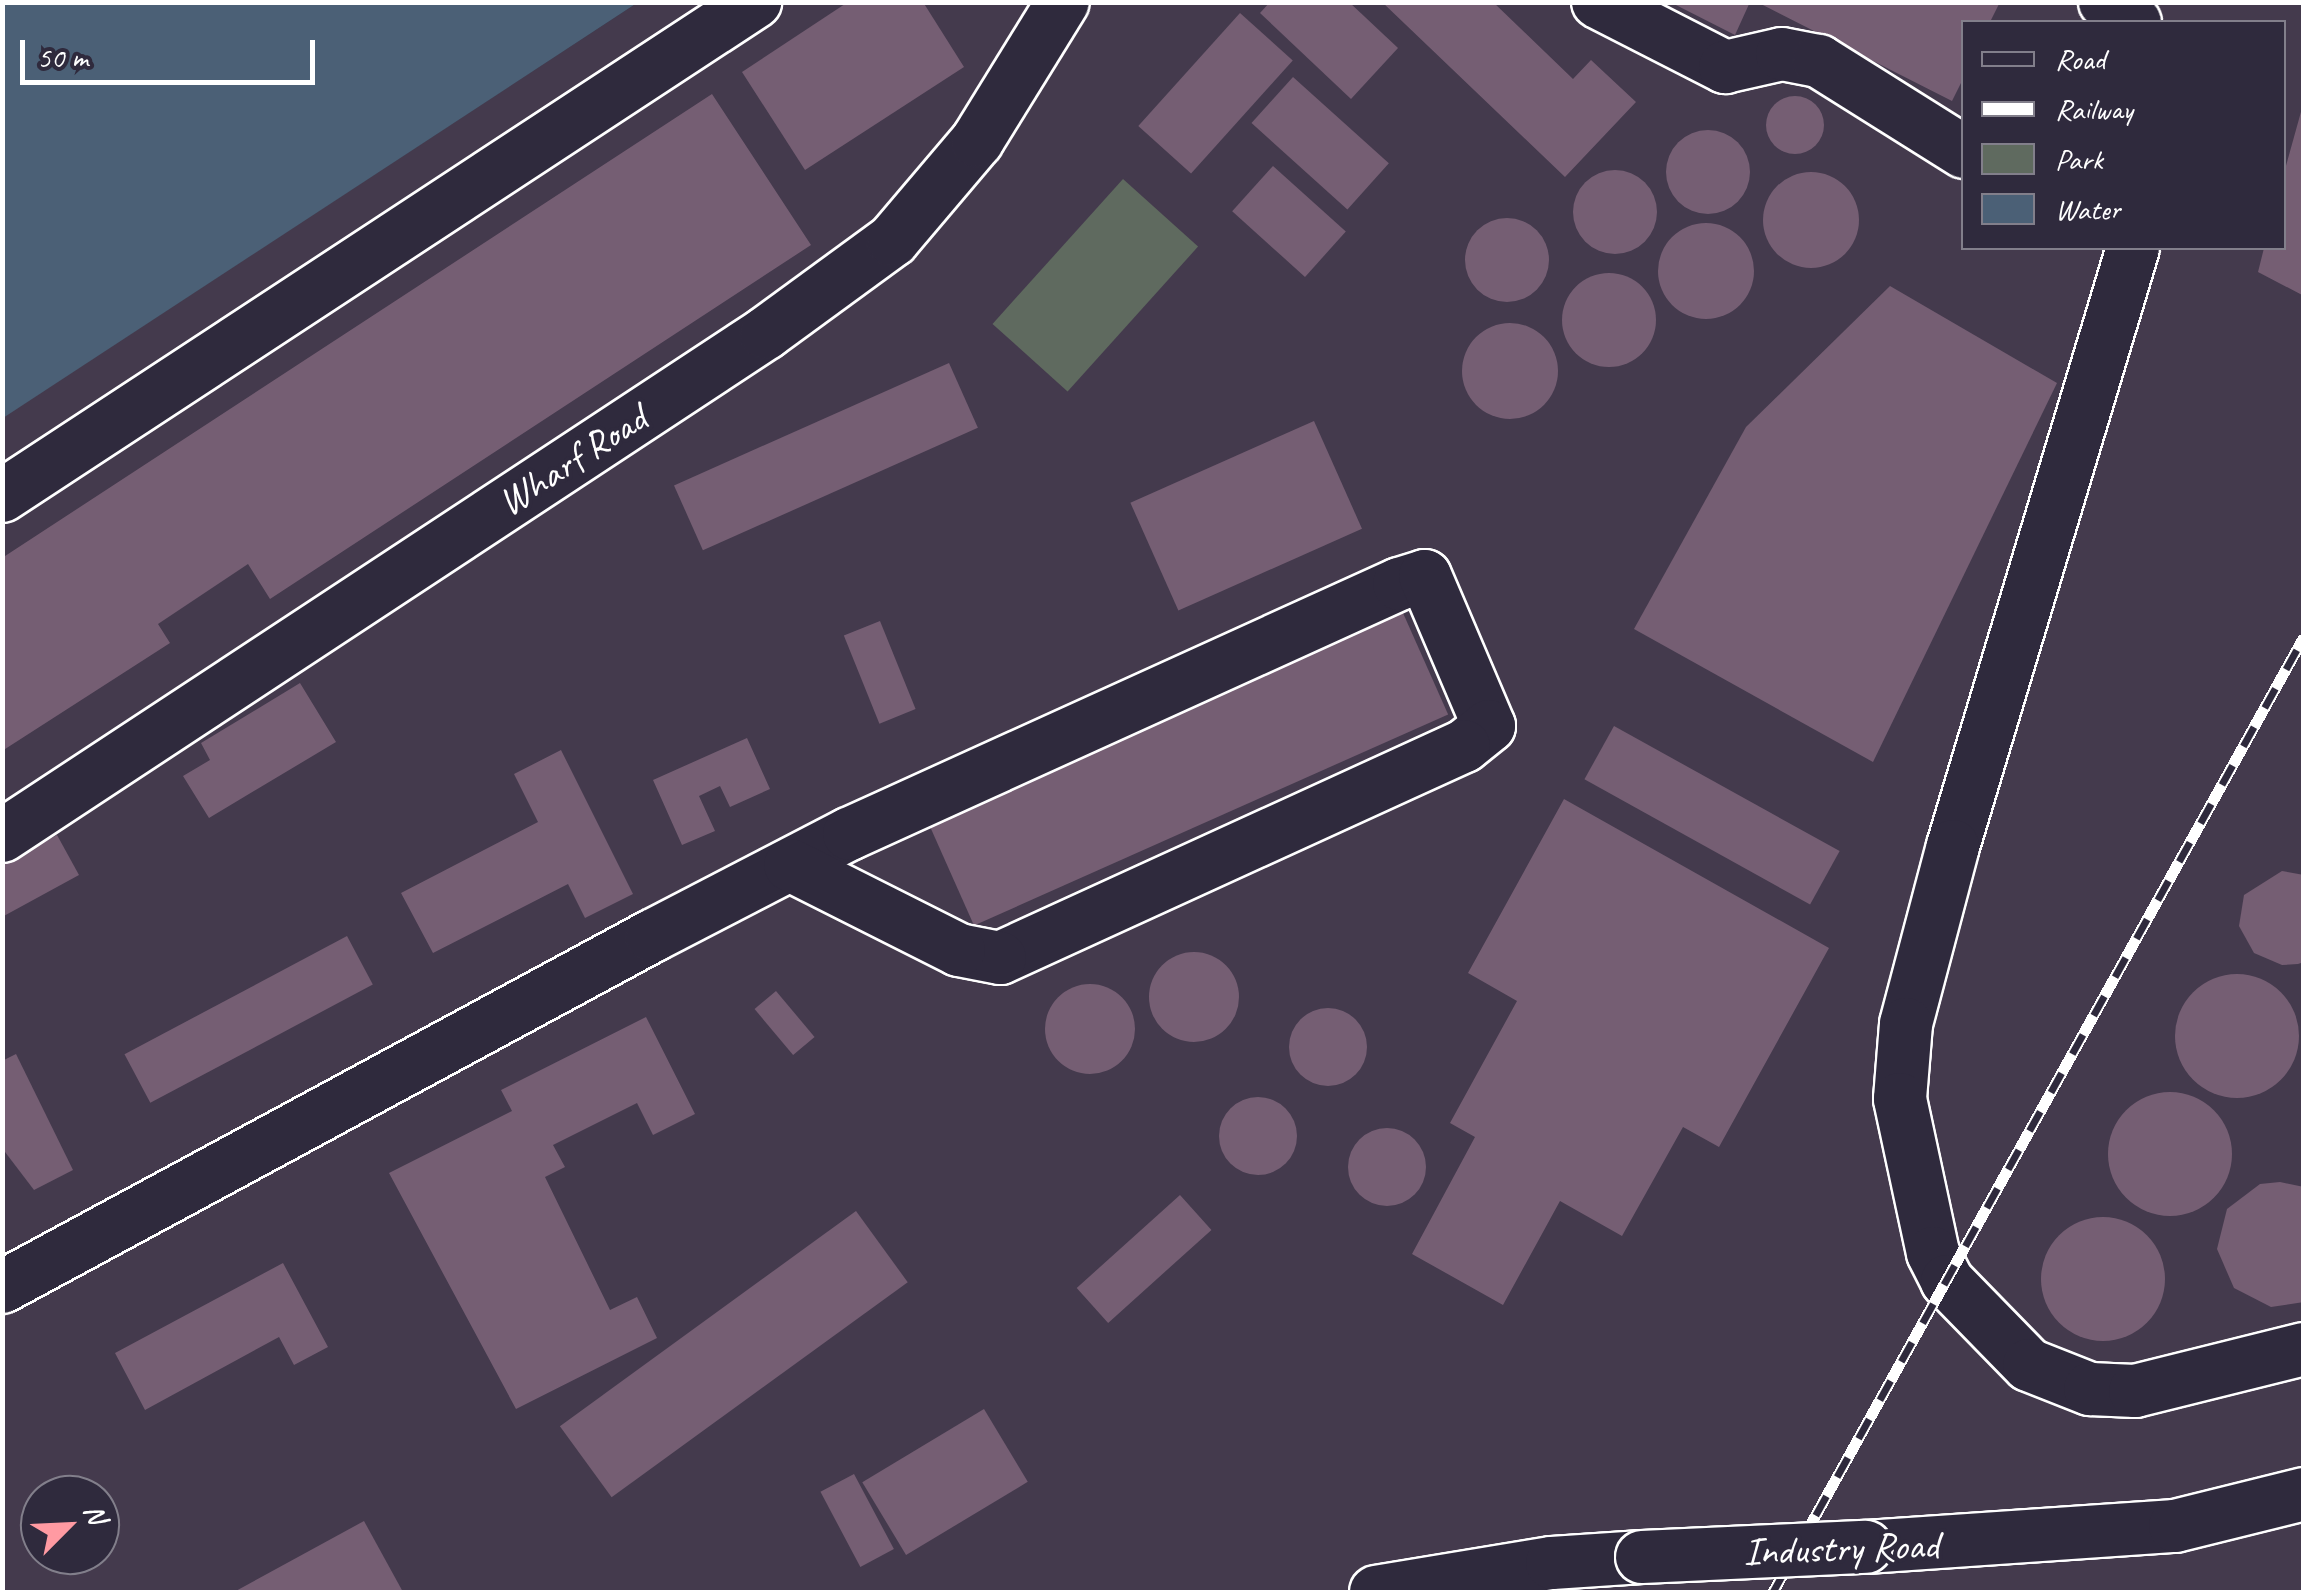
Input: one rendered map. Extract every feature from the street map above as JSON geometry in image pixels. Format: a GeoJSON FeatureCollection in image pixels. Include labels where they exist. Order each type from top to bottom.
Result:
{"type":"FeatureCollection","features":[{"type":"Feature","properties":{"kind":"street"},"geometry":{"type":"LineString","coordinates":[[2,496],[755,2]]}},
{"type":"Feature","properties":{"kind":"street","name":"Wharf Road"},"geometry":{"type":"LineString","coordinates":[[2,836],[766,333],[894,240],[977,141],[1063,2]]}},
{"type":"Feature","properties":{"kind":"street"},"geometry":{"type":"LineString","coordinates":[[1598,2],[1725,67],[1782,54],[1820,61],[1961,150]]}},
{"type":"Feature","properties":{"kind":"street"},"geometry":{"type":"LineString","coordinates":[[2106,2],[2132,20]]}},
{"type":"Feature","properties":{"kind":"street"},"geometry":{"type":"LineString","coordinates":[[2126,251],[1953,846],[1906,1024],[1900,1099],[1933,1254],[1947,1281],[2029,1365],[2090,1389],[2135,1391],[2304,1349]]}},
{"type":"Feature","properties":{"kind":"street"},"geometry":{"type":"LineString","coordinates":[[2,1287],[790,865],[1424,576],[1490,726],[1464,746],[1000,958],[959,950],[790,865]]}},
{"type":"Feature","properties":{"kind":"street","name":"Industry Road"},"geometry":{"type":"LineString","coordinates":[[1376,1592],[1552,1563],[1866,1548],[2175,1526],[2304,1494]]}},
{"type":"Feature","properties":{"kind":"shaded area"},"geometry":{"type":"Polygon","coordinates":[[[637,3],[2303,3],[2303,1592],[3,1592],[2,418],[637,3]]]}},
{"type":"Feature","properties":{"kind":"green space"},"geometry":{"type":"Polygon","coordinates":[[[1123,179],[1198,247],[1068,391],[993,324],[1123,179]]]}},
{"type":"Feature","properties":{"kind":"water"},"geometry":{"type":"Polygon","coordinates":[[[3,2],[637,2],[637,3],[3,418],[3,2]]]}},
{"type":"Feature","properties":{"kind":"building"},"geometry":{"type":"Polygon","coordinates":[[[848,2],[923,2],[964,67],[805,170],[742,72],[848,2]]]}},
{"type":"Feature","properties":{"kind":"building"},"geometry":{"type":"Polygon","coordinates":[[[1270,2],[1349,2],[1398,48],[1351,99],[1260,13],[1270,2]]]}},
{"type":"Feature","properties":{"kind":"building"},"geometry":{"type":"Polygon","coordinates":[[[1382,2],[1493,2],[1573,79],[1591,60],[1636,102],[1565,177],[1382,2]]]}},
{"type":"Feature","properties":{"kind":"building"},"geometry":{"type":"Polygon","coordinates":[[[1670,2],[1750,2],[1735,35],[1670,2]]]}},
{"type":"Feature","properties":{"kind":"building"},"geometry":{"type":"Polygon","coordinates":[[[1757,2],[2000,2],[1991,20],[1961,20],[1961,83],[1952,101],[1757,2]]]}},
{"type":"Feature","properties":{"kind":"building"},"geometry":{"type":"Polygon","coordinates":[[[1240,13],[1293,61],[1191,173],[1138,126],[1240,13]]]}},
{"type":"Feature","properties":{"kind":"building"},"geometry":{"type":"Polygon","coordinates":[[[1293,77],[1389,163],[1347,209],[1252,123],[1293,77]]]}},
{"type":"Feature","properties":{"kind":"building"},"geometry":{"type":"Polygon","coordinates":[[[712,94],[811,245],[270,599],[248,564],[158,624],[170,643],[2,751],[2,558],[712,94]]]}},
{"type":"Feature","properties":{"kind":"building"},"geometry":{"type":"Polygon","coordinates":[[[1795,96],[1815,105],[1824,125],[1815,145],[1795,154],[1775,145],[1766,125],[1775,105],[1795,96]]]}},
{"type":"Feature","properties":{"kind":"building"},"geometry":{"type":"Polygon","coordinates":[[[2304,101],[2304,296],[2258,272],[2264,250],[2286,250],[2286,166],[2304,101]]]}},
{"type":"Feature","properties":{"kind":"building"},"geometry":{"type":"Polygon","coordinates":[[[1708,130],[1724,133],[1738,142],[1747,156],[1747,188],[1738,202],[1724,211],[1708,214],[1692,211],[1678,202],[1669,188],[1666,172],[1669,156],[1678,142],[1692,133],[1708,130]]]}},
{"type":"Feature","properties":{"kind":"building"},"geometry":{"type":"Polygon","coordinates":[[[1273,166],[1346,232],[1305,277],[1232,211],[1273,166]]]}},
{"type":"Feature","properties":{"kind":"building"},"geometry":{"type":"Polygon","coordinates":[[[1615,170],[1631,173],[1645,182],[1654,196],[1654,228],[1645,242],[1631,251],[1615,254],[1599,251],[1585,242],[1576,228],[1573,212],[1576,196],[1585,182],[1599,173],[1615,170]]]}},
{"type":"Feature","properties":{"kind":"building"},"geometry":{"type":"Polygon","coordinates":[[[1811,172],[1829,176],[1845,186],[1855,202],[1859,220],[1855,238],[1845,254],[1829,264],[1811,268],[1793,264],[1777,254],[1767,238],[1763,220],[1767,202],[1777,186],[1793,176],[1811,172]]]}},
{"type":"Feature","properties":{"kind":"building"},"geometry":{"type":"Polygon","coordinates":[[[1507,218],[1523,221],[1537,230],[1546,244],[1546,276],[1537,290],[1523,299],[1507,302],[1491,299],[1477,290],[1468,276],[1465,260],[1468,244],[1477,230],[1491,221],[1507,218]]]}},
{"type":"Feature","properties":{"kind":"building"},"geometry":{"type":"Polygon","coordinates":[[[1706,223],[1724,227],[1740,237],[1750,253],[1754,271],[1750,289],[1740,305],[1724,315],[1706,319],[1688,315],[1672,305],[1662,289],[1658,271],[1662,253],[1672,237],[1688,227],[1706,223]]]}},
{"type":"Feature","properties":{"kind":"building"},"geometry":{"type":"Polygon","coordinates":[[[1600,273],[1618,273],[1643,286],[1653,302],[1653,338],[1643,354],[1618,367],[1600,367],[1575,354],[1562,329],[1562,311],[1575,286],[1600,273]]]}},
{"type":"Feature","properties":{"kind":"building"},"geometry":{"type":"Polygon","coordinates":[[[1890,286],[2057,383],[1873,762],[1634,629],[1746,427],[1890,286]]]}},
{"type":"Feature","properties":{"kind":"building"},"geometry":{"type":"Polygon","coordinates":[[[1501,323],[1519,323],[1537,331],[1550,344],[1558,371],[1555,390],[1537,411],[1519,419],[1501,419],[1483,411],[1470,398],[1462,380],[1462,362],[1470,344],[1483,331],[1501,323]]]}},
{"type":"Feature","properties":{"kind":"building"},"geometry":{"type":"Polygon","coordinates":[[[949,363],[978,428],[703,550],[674,485],[949,363]]]}},
{"type":"Feature","properties":{"kind":"building"},"geometry":{"type":"Polygon","coordinates":[[[1314,421],[1362,529],[1178,611],[1130,503],[1314,421]]]}},
{"type":"Feature","properties":{"kind":"building"},"geometry":{"type":"Polygon","coordinates":[[[1403,613],[1448,714],[974,925],[929,824],[1403,613]]]}},
{"type":"Feature","properties":{"kind":"building"},"geometry":{"type":"Polygon","coordinates":[[[880,621],[916,709],[879,724],[844,636],[880,621]]]}},
{"type":"Feature","properties":{"kind":"building"},"geometry":{"type":"Polygon","coordinates":[[[300,683],[336,742],[209,818],[183,776],[210,760],[201,743],[300,683]]]}},
{"type":"Feature","properties":{"kind":"building"},"geometry":{"type":"Polygon","coordinates":[[[1614,726],[1840,851],[1810,904],[1584,779],[1614,726]]]}},
{"type":"Feature","properties":{"kind":"building"},"geometry":{"type":"Polygon","coordinates":[[[747,738],[770,789],[730,807],[720,786],[699,796],[715,831],[682,845],[653,780],[747,738]]]}},
{"type":"Feature","properties":{"kind":"building"},"geometry":{"type":"Polygon","coordinates":[[[561,750],[633,894],[585,918],[568,884],[433,953],[401,893],[538,822],[514,774],[561,750]]]}},
{"type":"Feature","properties":{"kind":"building"},"geometry":{"type":"Polygon","coordinates":[[[1564,799],[1829,948],[1719,1147],[1683,1127],[1622,1236],[1560,1201],[1503,1305],[1412,1254],[1475,1137],[1450,1123],[1517,1001],[1468,973],[1564,799]]]}},
{"type":"Feature","properties":{"kind":"building"},"geometry":{"type":"Polygon","coordinates":[[[57,835],[79,875],[2,917],[2,865],[57,835]]]}},
{"type":"Feature","properties":{"kind":"building"},"geometry":{"type":"Polygon","coordinates":[[[2282,871],[2304,875],[2304,962],[2298,964],[2282,965],[2254,953],[2239,926],[2244,895],[2282,871]]]}},
{"type":"Feature","properties":{"kind":"building"},"geometry":{"type":"Polygon","coordinates":[[[347,936],[373,985],[150,1103],[124,1054],[347,936]]]}},
{"type":"Feature","properties":{"kind":"building"},"geometry":{"type":"Polygon","coordinates":[[[1185,952],[1203,952],[1219,959],[1232,972],[1239,997],[1232,1022],[1219,1035],[1203,1042],[1185,1042],[1169,1035],[1156,1022],[1149,1006],[1149,988],[1156,972],[1169,959],[1185,952]]]}},
{"type":"Feature","properties":{"kind":"building"},"geometry":{"type":"Polygon","coordinates":[[[2237,974],[2261,978],[2281,992],[2295,1012],[2299,1036],[2295,1060],[2281,1080],[2261,1094],[2237,1098],[2213,1094],[2193,1080],[2179,1060],[2175,1036],[2179,1012],[2193,992],[2213,978],[2237,974]]]}},
{"type":"Feature","properties":{"kind":"building"},"geometry":{"type":"Polygon","coordinates":[[[1081,984],[1099,984],[1115,991],[1128,1004],[1135,1029],[1128,1054],[1115,1067],[1099,1074],[1081,1074],[1065,1067],[1052,1054],[1045,1038],[1045,1020],[1052,1004],[1065,991],[1081,984]]]}},
{"type":"Feature","properties":{"kind":"building"},"geometry":{"type":"Polygon","coordinates":[[[776,991],[815,1037],[793,1055],[755,1009],[776,991]]]}},
{"type":"Feature","properties":{"kind":"building"},"geometry":{"type":"Polygon","coordinates":[[[1320,1008],[1336,1008],[1361,1025],[1367,1047],[1361,1069],[1350,1080],[1336,1086],[1320,1086],[1295,1069],[1289,1055],[1289,1039],[1306,1014],[1320,1008]]]}},
{"type":"Feature","properties":{"kind":"building"},"geometry":{"type":"Polygon","coordinates":[[[646,1017],[695,1114],[653,1135],[637,1103],[553,1145],[565,1167],[545,1177],[610,1310],[637,1297],[657,1338],[516,1409],[389,1173],[512,1111],[501,1090],[646,1017]]]}},
{"type":"Feature","properties":{"kind":"building"},"geometry":{"type":"Polygon","coordinates":[[[16,1054],[73,1170],[34,1190],[2,1148],[2,1061],[16,1054]]]}},
{"type":"Feature","properties":{"kind":"building"},"geometry":{"type":"Polygon","coordinates":[[[2170,1092],[2194,1096],[2214,1110],[2228,1130],[2232,1154],[2228,1178],[2214,1198],[2194,1212],[2170,1216],[2146,1212],[2126,1198],[2112,1178],[2108,1154],[2112,1130],[2126,1110],[2146,1096],[2170,1092]]]}},
{"type":"Feature","properties":{"kind":"building"},"geometry":{"type":"Polygon","coordinates":[[[1250,1097],[1266,1097],[1291,1114],[1297,1136],[1291,1158],[1280,1169],[1266,1175],[1250,1175],[1225,1158],[1219,1144],[1219,1128],[1236,1103],[1250,1097]]]}},
{"type":"Feature","properties":{"kind":"building"},"geometry":{"type":"Polygon","coordinates":[[[1379,1128],[1395,1128],[1420,1145],[1426,1167],[1420,1189],[1409,1200],[1395,1206],[1379,1206],[1354,1189],[1348,1175],[1348,1159],[1365,1134],[1379,1128]]]}},
{"type":"Feature","properties":{"kind":"building"},"geometry":{"type":"Polygon","coordinates":[[[2280,1182],[2304,1187],[2304,1302],[2271,1307],[2234,1288],[2217,1249],[2227,1209],[2260,1184],[2280,1182]]]}},
{"type":"Feature","properties":{"kind":"building"},"geometry":{"type":"Polygon","coordinates":[[[1180,1195],[1211,1230],[1108,1323],[1077,1288],[1180,1195]]]}},
{"type":"Feature","properties":{"kind":"building"},"geometry":{"type":"Polygon","coordinates":[[[856,1211],[908,1282],[612,1497],[560,1426],[856,1211]]]}},
{"type":"Feature","properties":{"kind":"building"},"geometry":{"type":"Polygon","coordinates":[[[2103,1217],[2127,1221],[2147,1235],[2161,1255],[2165,1279],[2161,1303],[2147,1323],[2127,1337],[2103,1341],[2079,1337],[2059,1323],[2045,1303],[2041,1279],[2045,1255],[2059,1235],[2079,1221],[2103,1217]]]}},
{"type":"Feature","properties":{"kind":"building"},"geometry":{"type":"Polygon","coordinates":[[[283,1263],[328,1347],[294,1365],[279,1337],[145,1410],[115,1353],[283,1263]]]}},
{"type":"Feature","properties":{"kind":"building"},"geometry":{"type":"Polygon","coordinates":[[[984,1409],[1028,1482],[906,1555],[862,1482],[984,1409]]]}},
{"type":"Feature","properties":{"kind":"building"},"geometry":{"type":"Polygon","coordinates":[[[854,1474],[894,1549],[860,1567],[820,1492],[854,1474]]]}},
{"type":"Feature","properties":{"kind":"building"},"geometry":{"type":"Polygon","coordinates":[[[364,1521],[403,1592],[234,1592],[364,1521]]]}},
{"type":"Feature","properties":{"kind":"railway"},"geometry":{"type":"LineString","coordinates":[[1773,1592],[2304,637]]}}]}
